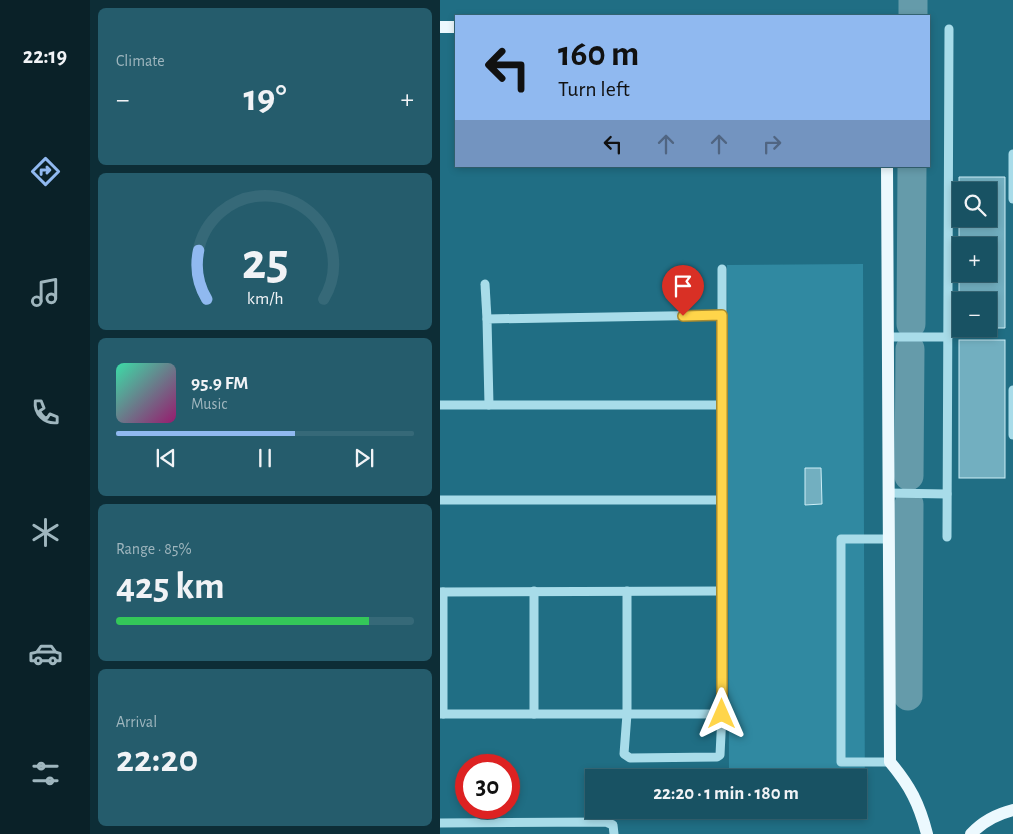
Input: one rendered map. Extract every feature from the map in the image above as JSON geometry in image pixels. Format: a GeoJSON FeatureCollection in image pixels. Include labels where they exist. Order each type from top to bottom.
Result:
{"type":"FeatureCollection","features":[{"type":"Feature","properties":{"kind":"main road"},"geometry":{"type":"LineString","coordinates":[[440,26],[455,27]]}},
{"type":"Feature","properties":{"kind":"main road"},"geometry":{"type":"LineString","coordinates":[[887,167],[890,762],[906,782],[920,809],[927,834]]}},
{"type":"Feature","properties":{"kind":"main road"},"geometry":{"type":"LineString","coordinates":[[971,834],[986,821],[998,814],[1013,810]]}},
{"type":"Feature","properties":{"kind":"street"},"geometry":{"type":"LineString","coordinates":[[947,537],[949,29]]}},
{"type":"Feature","properties":{"kind":"street"},"geometry":{"type":"LineString","coordinates":[[1013,154],[1013,199]]}},
{"type":"Feature","properties":{"kind":"street"},"geometry":{"type":"LineString","coordinates":[[627,592],[627,714],[624,754],[630,758],[717,757],[721,753],[722,714],[722,269]]}},
{"type":"Feature","properties":{"kind":"street"},"geometry":{"type":"LineString","coordinates":[[485,284],[489,405]]}},
{"type":"Feature","properties":{"kind":"street"},"geometry":{"type":"LineString","coordinates":[[487,319],[722,315]]}},
{"type":"Feature","properties":{"kind":"street"},"geometry":{"type":"LineString","coordinates":[[888,337],[948,337]]}},
{"type":"Feature","properties":{"kind":"street"},"geometry":{"type":"LineString","coordinates":[[1013,390],[1013,434]]}},
{"type":"Feature","properties":{"kind":"street"},"geometry":{"type":"LineString","coordinates":[[440,405],[722,405]]}},
{"type":"Feature","properties":{"kind":"street"},"geometry":{"type":"LineString","coordinates":[[888,493],[947,494]]}},
{"type":"Feature","properties":{"kind":"street"},"geometry":{"type":"LineString","coordinates":[[440,500],[722,500]]}},
{"type":"Feature","properties":{"kind":"street"},"geometry":{"type":"LineString","coordinates":[[888,539],[841,539],[841,762],[890,762]]}},
{"type":"Feature","properties":{"kind":"street"},"geometry":{"type":"LineString","coordinates":[[722,592],[441,592],[441,714],[722,714]]}},
{"type":"Feature","properties":{"kind":"street"},"geometry":{"type":"LineString","coordinates":[[534,592],[534,714]]}},
{"type":"Feature","properties":{"kind":"street"},"geometry":{"type":"LineString","coordinates":[[440,823],[606,822],[613,825],[614,834]]}},
{"type":"Feature","properties":{"kind":"shaded area"},"geometry":{"type":"Polygon","coordinates":[[[863,264],[865,769],[729,769],[727,265],[863,264]]]}},
{"type":"Feature","properties":{"kind":"building"},"geometry":{"type":"Polygon","coordinates":[[[959,177],[1005,177],[1005,328],[997,328],[997,292],[959,292],[959,282],[997,282],[997,237],[959,237],[959,227],[997,227],[997,182],[959,182],[959,177]]]}},
{"type":"Feature","properties":{"kind":"building"},"geometry":{"type":"Polygon","coordinates":[[[959,340],[1005,340],[1005,478],[959,478],[959,340]]]}},
{"type":"Feature","properties":{"kind":"building"},"geometry":{"type":"Polygon","coordinates":[[[805,468],[821,468],[822,504],[805,505],[805,468]]]}},
{"type":"Feature","properties":{"kind":"waterway"},"geometry":{"type":"LineString","coordinates":[[913,0],[913,15]]}},
{"type":"Feature","properties":{"kind":"waterway"},"geometry":{"type":"LineString","coordinates":[[911,324],[912,167]]}},
{"type":"Feature","properties":{"kind":"waterway"},"geometry":{"type":"LineString","coordinates":[[909,476],[910,349]]}},
{"type":"Feature","properties":{"kind":"waterway"},"geometry":{"type":"LineString","coordinates":[[908,696],[909,504]]}},
{"type":"Feature","properties":{"kind":"route"},"geometry":{"type":"LineString","coordinates":[[683,316],[722,315],[722,714]]}}]}
